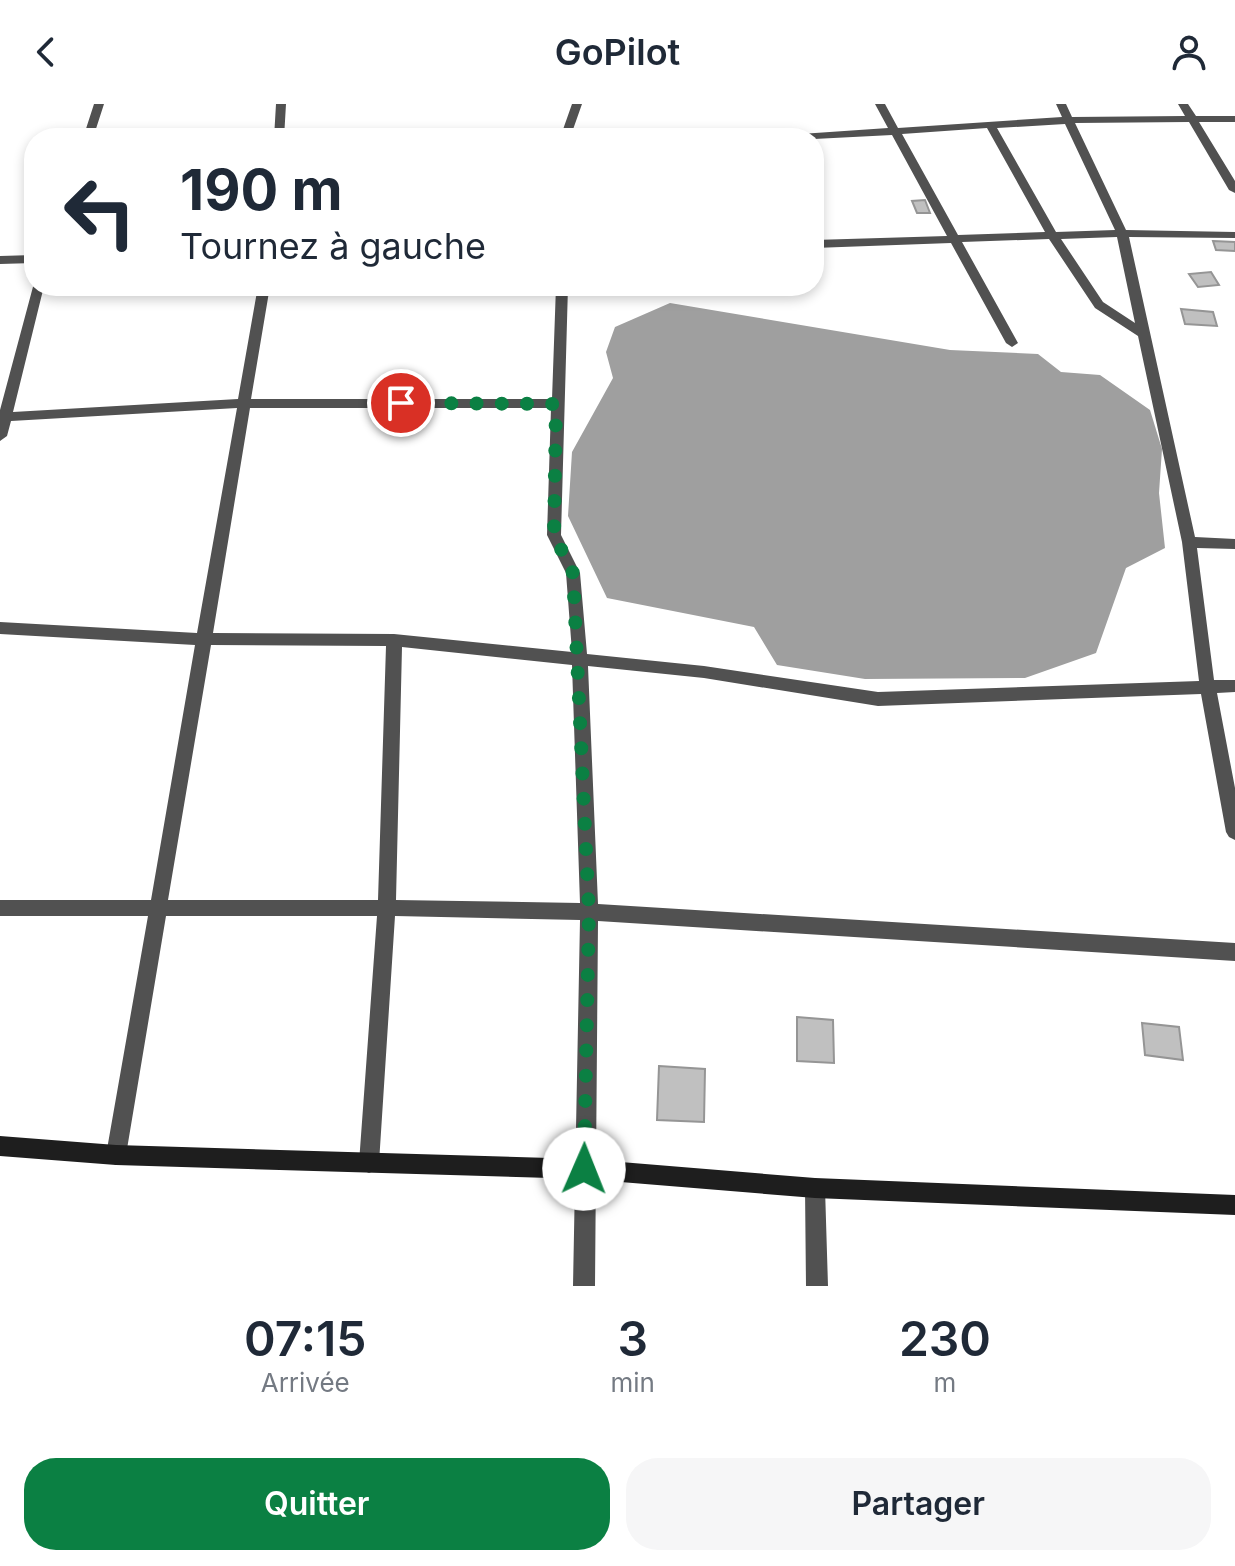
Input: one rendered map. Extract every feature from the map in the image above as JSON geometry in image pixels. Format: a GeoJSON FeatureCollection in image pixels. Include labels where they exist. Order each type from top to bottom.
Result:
{"type":"FeatureCollection","features":[{"type":"Feature","properties":{"kind":"street"},"geometry":{"type":"LineString","coordinates":[[91,128],[99,104]]}},
{"type":"Feature","properties":{"kind":"street"},"geometry":{"type":"LineString","coordinates":[[280,128],[281,104]]}},
{"type":"Feature","properties":{"kind":"street"},"geometry":{"type":"LineString","coordinates":[[569,128],[577,104]]}},
{"type":"Feature","properties":{"kind":"street"},"geometry":{"type":"LineString","coordinates":[[880,104],[1012,343]]}},
{"type":"Feature","properties":{"kind":"street"},"geometry":{"type":"LineString","coordinates":[[1061,104],[1122,233],[1189,542],[1207,685],[1235,832]]}},
{"type":"Feature","properties":{"kind":"street"},"geometry":{"type":"LineString","coordinates":[[1183,104],[1235,190]]}},
{"type":"Feature","properties":{"kind":"street"},"geometry":{"type":"LineString","coordinates":[[824,135],[1071,120],[1235,119]]}},
{"type":"Feature","properties":{"kind":"street"},"geometry":{"type":"LineString","coordinates":[[990,124],[1053,236],[1099,305],[1144,334]]}},
{"type":"Feature","properties":{"kind":"street"},"geometry":{"type":"LineString","coordinates":[[824,244],[1122,233],[1235,235]]}},
{"type":"Feature","properties":{"kind":"street"},"geometry":{"type":"LineString","coordinates":[[0,260],[24,259]]}},
{"type":"Feature","properties":{"kind":"street"},"geometry":{"type":"LineString","coordinates":[[0,436],[2,417],[35,296]]}},
{"type":"Feature","properties":{"kind":"street"},"geometry":{"type":"LineString","coordinates":[[116,1155],[262,296]]}},
{"type":"Feature","properties":{"kind":"street"},"geometry":{"type":"LineString","coordinates":[[561,296],[554,535],[573,573],[580,659],[589,912],[584,1286]]}},
{"type":"Feature","properties":{"kind":"street"},"geometry":{"type":"LineString","coordinates":[[2,417],[245,403],[556,404]]}},
{"type":"Feature","properties":{"kind":"street"},"geometry":{"type":"LineString","coordinates":[[1189,542],[1235,544]]}},
{"type":"Feature","properties":{"kind":"street"},"geometry":{"type":"LineString","coordinates":[[0,628],[202,639],[394,640],[704,672],[878,699],[1063,695],[1207,685],[1235,686]]}},
{"type":"Feature","properties":{"kind":"street"},"geometry":{"type":"LineString","coordinates":[[369,1163],[387,908],[394,640]]}},
{"type":"Feature","properties":{"kind":"street"},"geometry":{"type":"LineString","coordinates":[[0,908],[387,908],[589,912],[1235,952]]}},
{"type":"Feature","properties":{"kind":"street"},"geometry":{"type":"LineString","coordinates":[[0,1146],[116,1155],[584,1169],[815,1188],[1235,1205]]}},
{"type":"Feature","properties":{"kind":"street"},"geometry":{"type":"LineString","coordinates":[[815,1188],[817,1286]]}},
{"type":"Feature","properties":{"kind":"shaded area"},"geometry":{"type":"Polygon","coordinates":[[[670,303],[950,350],[1038,354],[1061,372],[1100,375],[1150,410],[1162,449],[1159,493],[1165,548],[1126,568],[1096,653],[1025,678],[865,679],[777,665],[754,627],[607,598],[568,516],[572,452],[613,378],[606,352],[615,327],[670,303]]]}},
{"type":"Feature","properties":{"kind":"building"},"geometry":{"type":"Polygon","coordinates":[[[925,200],[930,213],[917,213],[912,201],[925,200]]]}},
{"type":"Feature","properties":{"kind":"building"},"geometry":{"type":"Polygon","coordinates":[[[1213,241],[1235,242],[1235,251],[1216,250],[1213,241]]]}},
{"type":"Feature","properties":{"kind":"building"},"geometry":{"type":"Polygon","coordinates":[[[1211,272],[1219,285],[1198,287],[1189,274],[1211,272]]]}},
{"type":"Feature","properties":{"kind":"building"},"geometry":{"type":"Polygon","coordinates":[[[1181,309],[1213,312],[1217,326],[1185,324],[1181,309]]]}},
{"type":"Feature","properties":{"kind":"building"},"geometry":{"type":"Polygon","coordinates":[[[797,1017],[833,1020],[834,1063],[797,1061],[797,1017]]]}},
{"type":"Feature","properties":{"kind":"building"},"geometry":{"type":"Polygon","coordinates":[[[1142,1023],[1179,1027],[1183,1060],[1145,1055],[1142,1023]]]}},
{"type":"Feature","properties":{"kind":"building"},"geometry":{"type":"Polygon","coordinates":[[[659,1066],[705,1069],[704,1122],[657,1120],[659,1066]]]}},
{"type":"Feature","properties":{"kind":"route"},"geometry":{"type":"LineString","coordinates":[[401,403],[556,404],[554,535],[573,573],[580,659],[589,912],[584,1169]]}}]}
